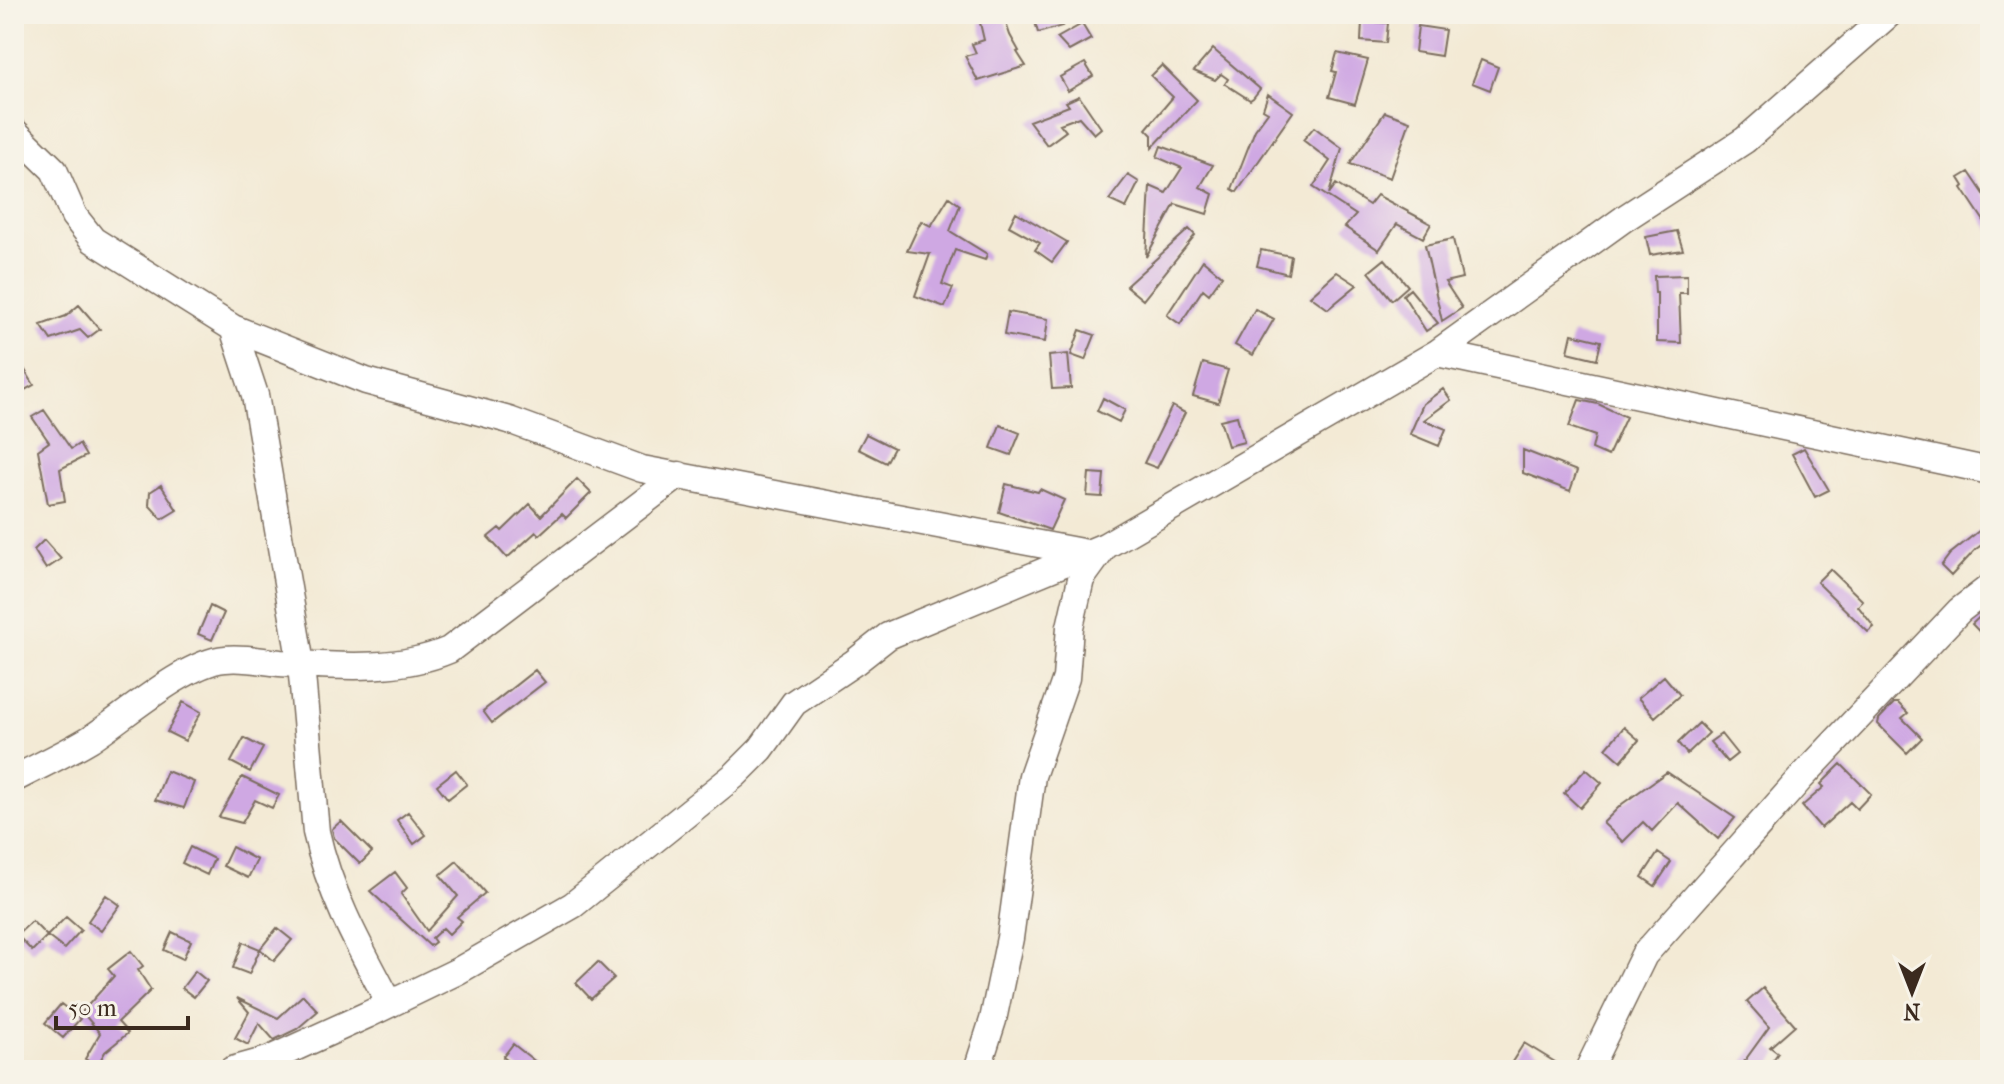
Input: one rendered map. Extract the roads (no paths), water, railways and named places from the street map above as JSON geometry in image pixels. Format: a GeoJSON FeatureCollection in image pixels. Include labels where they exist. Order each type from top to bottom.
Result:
{"type":"FeatureCollection","features":[{"type":"Feature","properties":{"kind":"street"},"geometry":{"type":"LineString","coordinates":[[232,1070],[268,1060],[390,1004],[458,971],[573,905],[735,775],[761,749],[794,703],[888,636],[1096,550],[1437,353],[1625,218],[1745,140],[1889,14]]}},
{"type":"Feature","properties":{"kind":"street"},"geometry":{"type":"LineString","coordinates":[[14,131],[54,170],[74,216],[93,240],[233,328],[366,381],[509,420],[642,469],[1096,550]]}},
{"type":"Feature","properties":{"kind":"street"},"geometry":{"type":"LineString","coordinates":[[233,328],[255,395],[301,664],[316,832],[335,899],[390,1004]]}},
{"type":"Feature","properties":{"kind":"street"},"geometry":{"type":"LineString","coordinates":[[1437,353],[1990,471]]}},
{"type":"Feature","properties":{"kind":"street"},"geometry":{"type":"LineString","coordinates":[[14,779],[88,740],[183,675],[207,663],[225,659],[384,665],[425,660],[449,650],[679,475]]}},
{"type":"Feature","properties":{"kind":"street"},"geometry":{"type":"LineString","coordinates":[[977,1070],[993,1020],[1010,938],[1032,776],[1066,678],[1070,627],[1081,579],[1096,550]]}},
{"type":"Feature","properties":{"kind":"street"},"geometry":{"type":"LineString","coordinates":[[1588,1070],[1644,955],[1801,778],[1960,610],[1990,587]]}}]}
